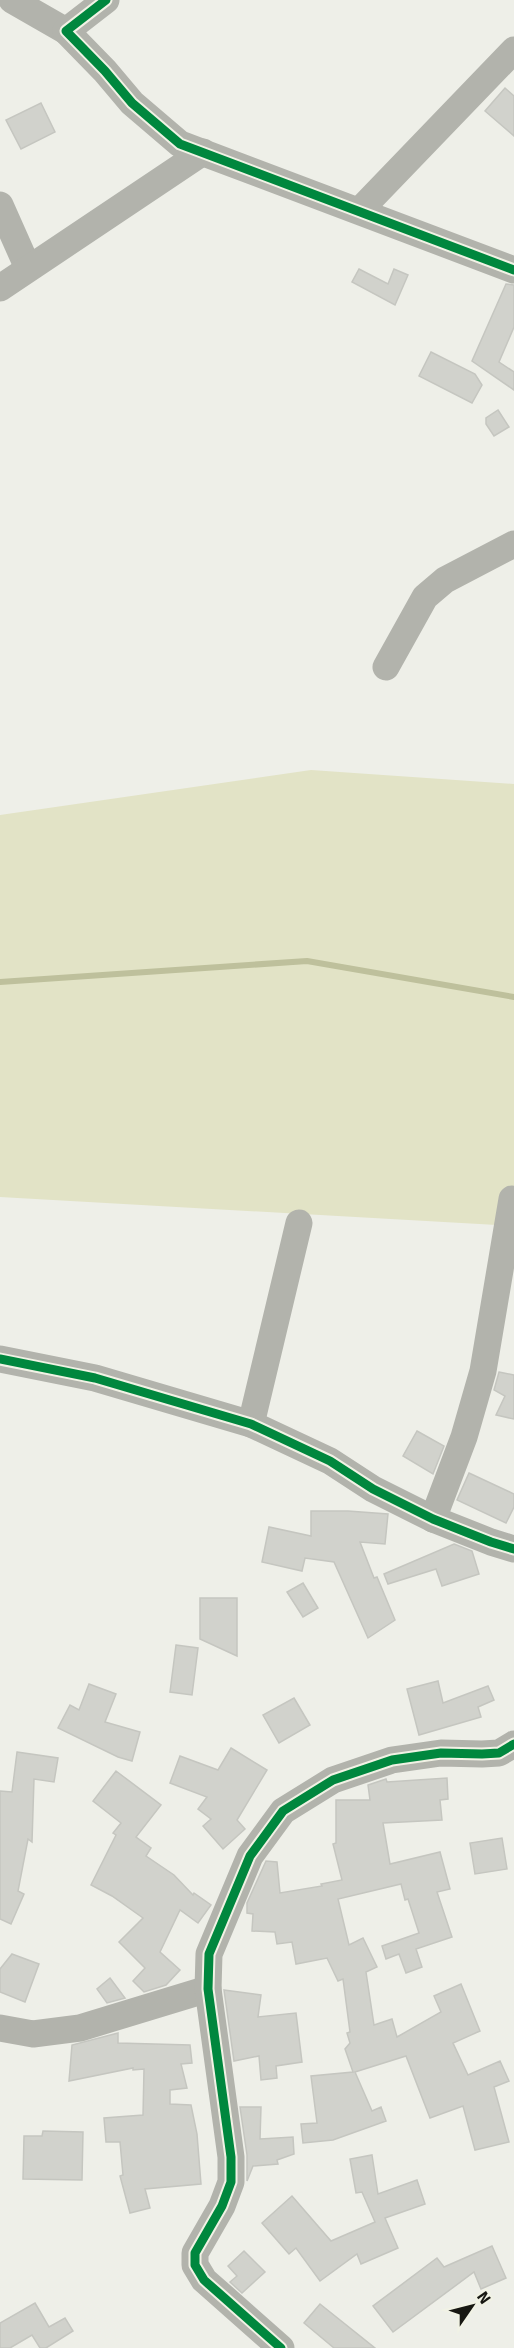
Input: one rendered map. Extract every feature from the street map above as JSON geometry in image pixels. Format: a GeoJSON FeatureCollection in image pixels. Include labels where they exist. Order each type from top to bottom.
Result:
{"type":"FeatureCollection","features":[{"type":"Feature","properties":{"kind":"street"},"geometry":{"type":"LineString","coordinates":[[12,0],[66,31],[132,103],[180,144],[514,270]]}},
{"type":"Feature","properties":{"kind":"street"},"geometry":{"type":"LineString","coordinates":[[66,31],[106,0]]}},
{"type":"Feature","properties":{"kind":"street"},"geometry":{"type":"LineString","coordinates":[[360,210],[514,50]]}},
{"type":"Feature","properties":{"kind":"street"},"geometry":{"type":"LineString","coordinates":[[0,288],[204,152]]}},
{"type":"Feature","properties":{"kind":"street"},"geometry":{"type":"LineString","coordinates":[[0,205],[28,268]]}},
{"type":"Feature","properties":{"kind":"street"},"geometry":{"type":"LineString","coordinates":[[386,668],[425,597],[445,580],[514,544]]}},
{"type":"Feature","properties":{"kind":"street"},"geometry":{"type":"LineString","coordinates":[[433,1519],[465,1437],[483,1371],[512,1199]]}},
{"type":"Feature","properties":{"kind":"street"},"geometry":{"type":"LineString","coordinates":[[251,1424],[299,1223]]}},
{"type":"Feature","properties":{"kind":"street"},"geometry":{"type":"LineString","coordinates":[[0,1359],[95,1378],[251,1424],[330,1461],[372,1489],[433,1519],[514,1549]]}},
{"type":"Feature","properties":{"kind":"street"},"geometry":{"type":"LineString","coordinates":[[281,2348],[204,2280],[195,2265],[195,2253],[222,2206],[231,2182],[231,2157],[208,1989],[209,1954],[250,1856],[283,1811],[333,1780],[392,1760],[441,1753],[482,1755],[499,1753],[514,1744]]}},
{"type":"Feature","properties":{"kind":"street"},"geometry":{"type":"LineString","coordinates":[[0,2028],[33,2034],[80,2028],[208,1989]]}},
{"type":"Feature","properties":{"kind":"green space"},"geometry":{"type":"Polygon","coordinates":[[[311,770],[514,784],[514,1226],[0,1197],[0,815],[311,770]]]}},
{"type":"Feature","properties":{"kind":"building"},"geometry":{"type":"Polygon","coordinates":[[[505,88],[514,96],[514,136],[485,111],[505,88]]]}},
{"type":"Feature","properties":{"kind":"building"},"geometry":{"type":"Polygon","coordinates":[[[41,103],[55,132],[21,149],[6,120],[41,103]]]}},
{"type":"Feature","properties":{"kind":"building"},"geometry":{"type":"Polygon","coordinates":[[[359,269],[388,284],[394,269],[408,275],[395,305],[352,282],[359,269]]]}},
{"type":"Feature","properties":{"kind":"building"},"geometry":{"type":"Polygon","coordinates":[[[506,284],[514,285],[514,327],[499,362],[514,372],[514,390],[472,361],[506,284]]]}},
{"type":"Feature","properties":{"kind":"building"},"geometry":{"type":"Polygon","coordinates":[[[431,352],[475,374],[482,385],[472,403],[419,376],[431,352]]]}},
{"type":"Feature","properties":{"kind":"building"},"geometry":{"type":"Polygon","coordinates":[[[498,410],[509,427],[494,436],[486,424],[486,418],[498,410]]]}},
{"type":"Feature","properties":{"kind":"building"},"geometry":{"type":"Polygon","coordinates":[[[499,1372],[514,1375],[514,1419],[496,1415],[505,1396],[494,1390],[499,1372]]]}},
{"type":"Feature","properties":{"kind":"building"},"geometry":{"type":"Polygon","coordinates":[[[417,1431],[444,1446],[433,1474],[403,1456],[417,1431]]]}},
{"type":"Feature","properties":{"kind":"building"},"geometry":{"type":"Polygon","coordinates":[[[469,1473],[514,1494],[514,1507],[506,1523],[457,1500],[469,1473]]]}},
{"type":"Feature","properties":{"kind":"building"},"geometry":{"type":"Polygon","coordinates":[[[311,1511],[388,1514],[385,1544],[360,1542],[374,1578],[377,1577],[395,1620],[368,1638],[334,1562],[305,1558],[302,1571],[262,1562],[269,1527],[311,1536],[311,1511]]]}},
{"type":"Feature","properties":{"kind":"building"},"geometry":{"type":"Polygon","coordinates":[[[454,1544],[472,1551],[479,1574],[442,1586],[436,1569],[388,1584],[384,1574],[454,1544]]]}},
{"type":"Feature","properties":{"kind":"building"},"geometry":{"type":"Polygon","coordinates":[[[303,1583],[318,1608],[303,1617],[287,1592],[303,1583]]]}},
{"type":"Feature","properties":{"kind":"building"},"geometry":{"type":"Polygon","coordinates":[[[200,1598],[237,1598],[237,1656],[200,1639],[200,1598]]]}},
{"type":"Feature","properties":{"kind":"building"},"geometry":{"type":"Polygon","coordinates":[[[176,1645],[198,1648],[192,1695],[170,1692],[176,1645]]]}},
{"type":"Feature","properties":{"kind":"building"},"geometry":{"type":"Polygon","coordinates":[[[438,1681],[443,1703],[488,1686],[494,1700],[478,1707],[481,1717],[419,1735],[407,1689],[438,1681]]]}},
{"type":"Feature","properties":{"kind":"building"},"geometry":{"type":"Polygon","coordinates":[[[89,1684],[116,1694],[105,1722],[140,1732],[132,1761],[118,1757],[58,1728],[70,1705],[79,1710],[89,1684]]]}},
{"type":"Feature","properties":{"kind":"building"},"geometry":{"type":"Polygon","coordinates":[[[294,1698],[310,1725],[279,1743],[263,1715],[294,1698]]]}},
{"type":"Feature","properties":{"kind":"building"},"geometry":{"type":"Polygon","coordinates":[[[231,1748],[267,1770],[237,1820],[245,1829],[223,1849],[203,1826],[211,1819],[198,1809],[207,1797],[170,1783],[180,1756],[218,1770],[231,1748]]]}},
{"type":"Feature","properties":{"kind":"building"},"geometry":{"type":"Polygon","coordinates":[[[17,1752],[58,1758],[54,1782],[34,1779],[32,1842],[28,1839],[18,1891],[24,1894],[11,1924],[0,1919],[0,1791],[12,1792],[17,1752]]]}},
{"type":"Feature","properties":{"kind":"building"},"geometry":{"type":"Polygon","coordinates":[[[116,1771],[161,1805],[136,1837],[151,1848],[146,1856],[174,1875],[193,1895],[194,1893],[211,1905],[198,1923],[180,1910],[160,1952],[180,1970],[166,1985],[144,1992],[133,1981],[145,1968],[119,1942],[143,1918],[112,1896],[91,1885],[116,1835],[113,1833],[121,1823],[93,1801],[116,1771]]]}},
{"type":"Feature","properties":{"kind":"building"},"geometry":{"type":"Polygon","coordinates":[[[447,1778],[448,1799],[440,1800],[442,1820],[383,1823],[390,1864],[440,1852],[450,1889],[437,1892],[452,1937],[416,1949],[422,1967],[406,1973],[399,1954],[386,1959],[382,1946],[419,1933],[401,1884],[338,1899],[349,1945],[363,1938],[377,1967],[366,1972],[374,2025],[392,2019],[397,2037],[441,2012],[434,1996],[461,1984],[480,2031],[453,2043],[468,2075],[500,2061],[509,2081],[494,2087],[509,2142],[475,2150],[463,2106],[430,2118],[406,2056],[355,2072],[372,2111],[381,2107],[386,2121],[333,2140],[303,2143],[301,2124],[317,2123],[311,2076],[353,2072],[345,2049],[350,2043],[347,2033],[350,2032],[343,1979],[338,1981],[327,1958],[296,1964],[292,1942],[277,1944],[275,1932],[252,1931],[253,1914],[247,1913],[247,1903],[266,1861],[277,1862],[280,1893],[342,1880],[333,1844],[336,1843],[336,1800],[370,1800],[368,1785],[386,1779],[387,1782],[447,1778]]]}},
{"type":"Feature","properties":{"kind":"building"},"geometry":{"type":"Polygon","coordinates":[[[502,1838],[507,1869],[475,1874],[470,1843],[502,1838]]]}},
{"type":"Feature","properties":{"kind":"building"},"geometry":{"type":"Polygon","coordinates":[[[12,1954],[39,1964],[25,2002],[0,1992],[0,1969],[12,1954]]]}},
{"type":"Feature","properties":{"kind":"building"},"geometry":{"type":"Polygon","coordinates":[[[110,1978],[125,1998],[107,2003],[97,1989],[110,1978]]]}},
{"type":"Feature","properties":{"kind":"building"},"geometry":{"type":"Polygon","coordinates":[[[224,1990],[261,1995],[258,2017],[296,2013],[302,2062],[276,2066],[277,2078],[261,2080],[259,2056],[234,2061],[224,1990]]]}},
{"type":"Feature","properties":{"kind":"building"},"geometry":{"type":"Polygon","coordinates":[[[118,2033],[118,2043],[190,2045],[192,2063],[181,2064],[187,2088],[170,2090],[170,2104],[191,2105],[197,2134],[201,2184],[145,2189],[150,2208],[130,2213],[120,2176],[123,2175],[120,2142],[106,2142],[104,2118],[143,2115],[144,2069],[133,2070],[133,2068],[69,2081],[72,2045],[118,2033]]]}},
{"type":"Feature","properties":{"kind":"building"},"geometry":{"type":"Polygon","coordinates":[[[240,2107],[261,2107],[260,2139],[293,2137],[294,2154],[277,2160],[278,2164],[253,2166],[247,2181],[247,2155],[240,2107]]]}},
{"type":"Feature","properties":{"kind":"building"},"geometry":{"type":"Polygon","coordinates":[[[43,2131],[83,2132],[82,2180],[23,2179],[24,2136],[42,2136],[43,2131]]]}},
{"type":"Feature","properties":{"kind":"building"},"geometry":{"type":"Polygon","coordinates":[[[372,2155],[378,2194],[417,2180],[425,2204],[385,2218],[398,2248],[361,2264],[357,2254],[320,2281],[296,2248],[289,2254],[262,2223],[292,2196],[331,2241],[375,2222],[362,2192],[356,2193],[350,2159],[372,2155]]]}},
{"type":"Feature","properties":{"kind":"building"},"geometry":{"type":"Polygon","coordinates":[[[492,2246],[506,2278],[481,2289],[474,2272],[393,2332],[373,2306],[437,2258],[444,2267],[492,2246]]]}},
{"type":"Feature","properties":{"kind":"building"},"geometry":{"type":"Polygon","coordinates":[[[244,2251],[265,2272],[242,2293],[230,2282],[237,2276],[228,2266],[244,2251]]]}},
{"type":"Feature","properties":{"kind":"building"},"geometry":{"type":"Polygon","coordinates":[[[35,2303],[49,2327],[65,2318],[73,2331],[46,2348],[40,2348],[32,2335],[10,2348],[0,2348],[0,2323],[35,2303]]]}},
{"type":"Feature","properties":{"kind":"building"},"geometry":{"type":"Polygon","coordinates":[[[320,2304],[375,2348],[334,2348],[304,2323],[320,2304]]]}},
{"type":"Feature","properties":{"kind":"waterway"},"geometry":{"type":"LineString","coordinates":[[0,982],[307,961],[514,997]]}},
{"type":"Feature","properties":{"kind":"cycle path"},"geometry":{"type":"LineString","coordinates":[[106,0],[66,31],[132,103],[180,144],[514,270]]}},
{"type":"Feature","properties":{"kind":"cycle path"},"geometry":{"type":"LineString","coordinates":[[0,1359],[95,1378],[251,1424],[330,1461],[373,1489],[433,1519],[514,1549]]}},
{"type":"Feature","properties":{"kind":"cycle path"},"geometry":{"type":"LineString","coordinates":[[281,2348],[204,2280],[195,2265],[195,2253],[222,2206],[231,2182],[231,2157],[208,1989],[209,1954],[250,1856],[283,1811],[333,1780],[392,1760],[441,1753],[499,1753],[514,1744]]}}]}
